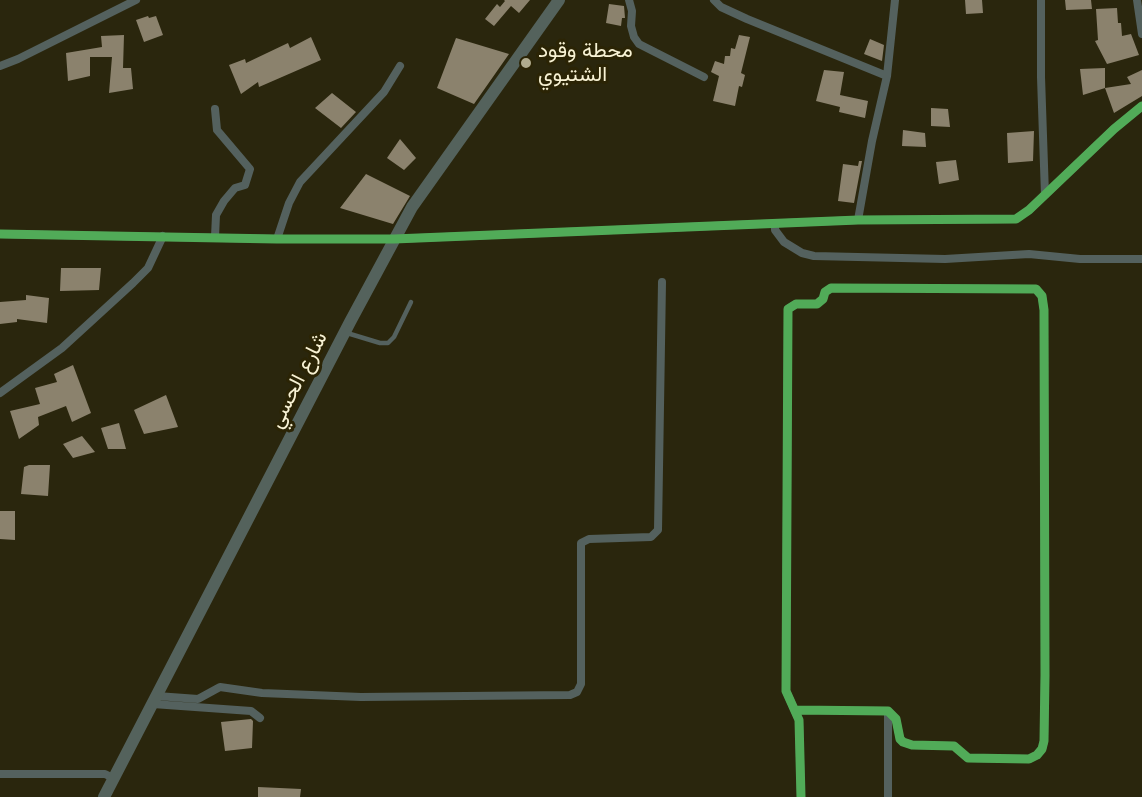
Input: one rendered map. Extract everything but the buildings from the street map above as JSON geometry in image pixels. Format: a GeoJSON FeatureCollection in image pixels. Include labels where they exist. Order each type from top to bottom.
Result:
{"type":"FeatureCollection","features":[{"type":"Feature","properties":{"kind":"street"},"geometry":{"type":"LineString","coordinates":[[0,66],[136,0]]}},
{"type":"Feature","properties":{"kind":"street","name":"شارع الحسي"},"geometry":{"type":"LineString","coordinates":[[104,797],[344,333],[416,200],[559,0]]}},
{"type":"Feature","properties":{"kind":"street"},"geometry":{"type":"LineString","coordinates":[[629,0],[632,11],[631,26],[639,44],[704,77]]}},
{"type":"Feature","properties":{"kind":"street"},"geometry":{"type":"LineString","coordinates":[[714,0],[721,7],[747,19],[887,76]]}},
{"type":"Feature","properties":{"kind":"street"},"geometry":{"type":"LineString","coordinates":[[858,220],[872,141],[887,76],[895,0]]}},
{"type":"Feature","properties":{"kind":"street"},"geometry":{"type":"LineString","coordinates":[[1041,0],[1045,195]]}},
{"type":"Feature","properties":{"kind":"street"},"geometry":{"type":"LineString","coordinates":[[1137,0],[1142,34]]}},
{"type":"Feature","properties":{"kind":"street"},"geometry":{"type":"LineString","coordinates":[[278,239],[289,203],[300,182],[384,92],[400,66]]}},
{"type":"Feature","properties":{"kind":"street"},"geometry":{"type":"LineString","coordinates":[[0,234],[394,239],[858,220],[1016,219],[1029,210],[1113,129],[1142,106]]}},
{"type":"Feature","properties":{"kind":"street"},"geometry":{"type":"LineString","coordinates":[[215,110],[217,130],[250,169],[245,185],[235,188],[216,214],[215,237]]}},
{"type":"Feature","properties":{"kind":"street"},"geometry":{"type":"LineString","coordinates":[[775,223],[775,230],[784,242],[802,254],[814,256],[945,260],[1029,254],[1080,259],[1142,259]]}},
{"type":"Feature","properties":{"kind":"street"},"geometry":{"type":"LineString","coordinates":[[0,393],[62,348],[134,283],[148,268],[163,236]]}},
{"type":"Feature","properties":{"kind":"street"},"geometry":{"type":"LineString","coordinates":[[155,700],[198,699],[220,687],[262,693],[361,697],[570,695],[577,692],[581,684],[581,543],[589,539],[651,537],[658,530],[662,282]]}},
{"type":"Feature","properties":{"kind":"street"},"geometry":{"type":"LineString","coordinates":[[796,710],[888,711],[896,719],[900,739],[903,742],[912,745],[954,746],[968,758],[1029,759],[1037,755],[1044,745],[1044,310],[1041,293],[1033,288],[831,288],[825,292],[823,299],[817,304],[796,304],[788,309],[786,691],[799,720],[801,797]]}},
{"type":"Feature","properties":{"kind":"street"},"geometry":{"type":"LineString","coordinates":[[155,700],[251,711],[260,718]]}},
{"type":"Feature","properties":{"kind":"street"},"geometry":{"type":"LineString","coordinates":[[888,711],[888,797]]}},
{"type":"Feature","properties":{"kind":"street"},"geometry":{"type":"LineString","coordinates":[[0,774],[105,774],[113,778]]}},
{"type":"Feature","properties":{"kind":"lane"},"geometry":{"type":"LineString","coordinates":[[344,333],[388,343],[394,337],[411,302]]}},
{"type":"Feature","properties":{"kind":"cycle path"},"geometry":{"type":"LineString","coordinates":[[0,234],[394,239],[858,220],[1016,219],[1029,210],[1114,129],[1142,106]]}},
{"type":"Feature","properties":{"kind":"cycle path"},"geometry":{"type":"LineString","coordinates":[[796,710],[888,711],[896,719],[900,739],[903,742],[912,745],[954,746],[968,758],[1029,759],[1042,749],[1045,675],[1044,310],[1042,296],[1036,289],[831,288],[825,292],[823,299],[817,304],[796,304],[788,309],[786,691],[799,720],[801,797]]}},
{"type":"Feature","properties":{"kind":"place","name":"محطة وقود الشتيوي"},"geometry":{"type":"Point","coordinates":[526,63]}}]}
